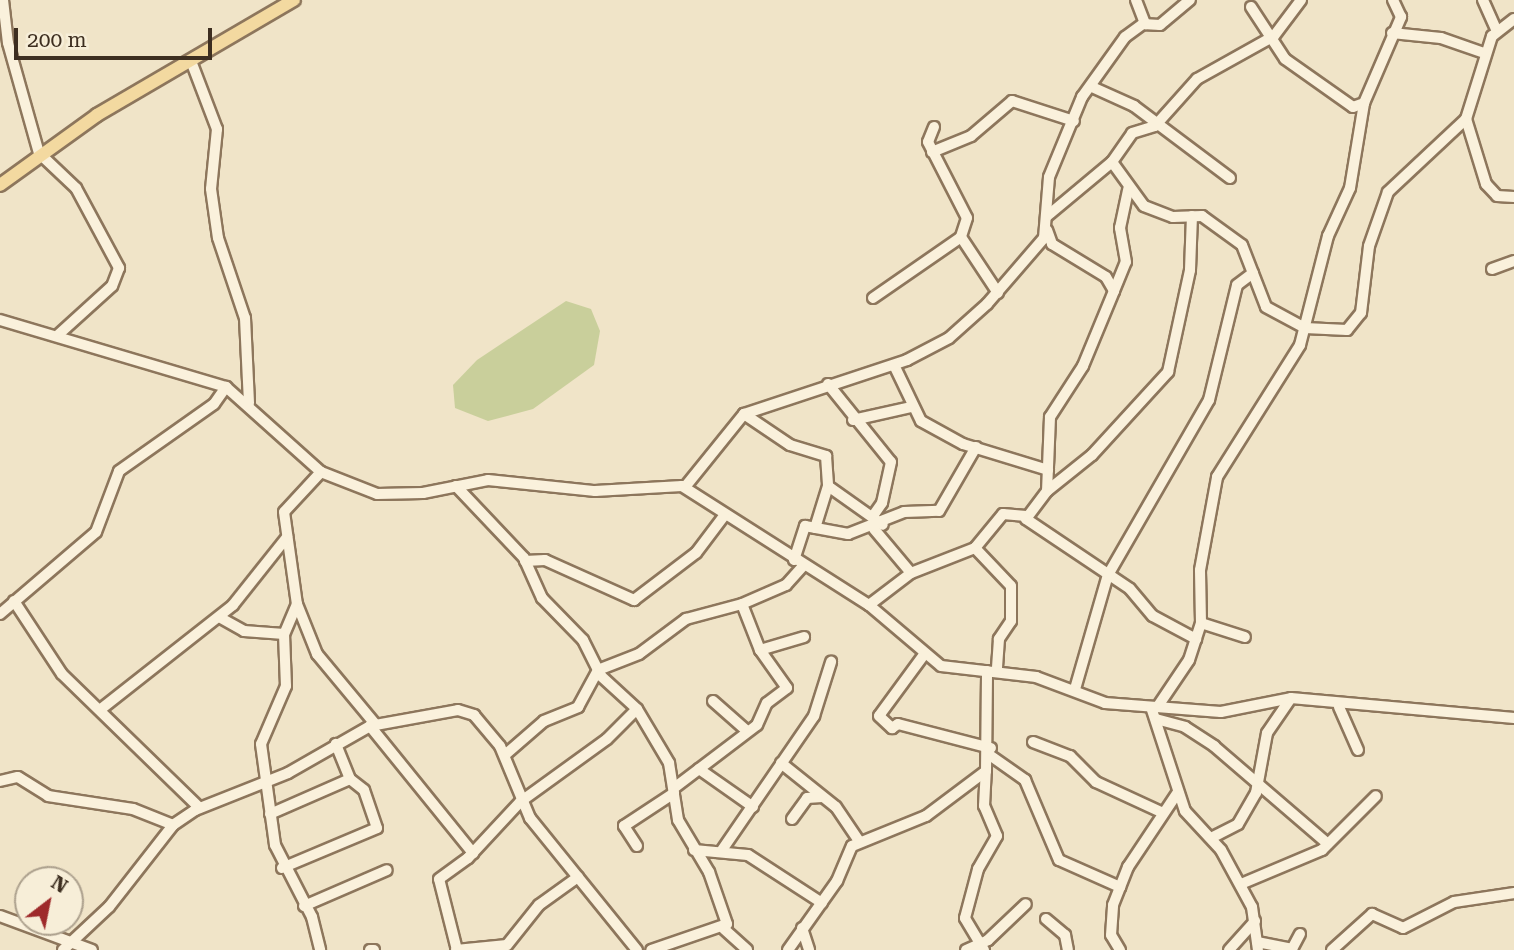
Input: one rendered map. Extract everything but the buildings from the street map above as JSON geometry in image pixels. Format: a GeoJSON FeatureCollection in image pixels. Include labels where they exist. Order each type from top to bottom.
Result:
{"type":"FeatureCollection","features":[{"type":"Feature","properties":{"kind":"main road"},"geometry":{"type":"LineString","coordinates":[[0,185],[39,153],[294,0]]}},
{"type":"Feature","properties":{"kind":"street"},"geometry":{"type":"LineString","coordinates":[[3,0],[3,33],[39,153],[76,188],[119,268],[112,286],[59,334]]}},
{"type":"Feature","properties":{"kind":"street"},"geometry":{"type":"LineString","coordinates":[[1136,0],[1145,24]]}},
{"type":"Feature","properties":{"kind":"street"},"geometry":{"type":"LineString","coordinates":[[685,487],[744,414],[828,384],[894,365],[949,338],[998,293],[1047,244],[1049,177],[1074,121],[1122,40],[1145,24],[1160,24],[1189,0]]}},
{"type":"Feature","properties":{"kind":"street"},"geometry":{"type":"LineString","coordinates":[[1046,223],[1112,162],[1131,135],[1156,126],[1205,73],[1268,39],[1301,0]]}},
{"type":"Feature","properties":{"kind":"street"},"geometry":{"type":"LineString","coordinates":[[1300,934],[1292,950],[1257,946],[1255,921],[1241,884],[1211,838],[1189,817],[1178,792],[1156,719],[1155,706],[1196,639],[1201,622],[1200,570],[1217,477],[1287,373],[1305,328],[1328,236],[1350,188],[1364,103],[1401,17],[1393,0]]}},
{"type":"Feature","properties":{"kind":"street"},"geometry":{"type":"LineString","coordinates":[[1483,0],[1497,31]]}},
{"type":"Feature","properties":{"kind":"street"},"geometry":{"type":"LineString","coordinates":[[1251,7],[1268,39],[1349,104],[1364,103]]}},
{"type":"Feature","properties":{"kind":"street"},"geometry":{"type":"LineString","coordinates":[[1112,162],[1128,189],[1157,213],[1204,217],[1242,245],[1262,304],[1305,328],[1347,330],[1358,322],[1369,246],[1388,192],[1466,119],[1484,53],[1497,31],[1514,19]]}},
{"type":"Feature","properties":{"kind":"street"},"geometry":{"type":"LineString","coordinates":[[1392,33],[1441,38],[1484,53]]}},
{"type":"Feature","properties":{"kind":"street"},"geometry":{"type":"LineString","coordinates":[[191,61],[217,130],[211,189],[218,237],[245,318],[252,356],[249,403]]}},
{"type":"Feature","properties":{"kind":"street"},"geometry":{"type":"LineString","coordinates":[[1092,88],[1134,106],[1156,126],[1230,178]]}},
{"type":"Feature","properties":{"kind":"street"},"geometry":{"type":"LineString","coordinates":[[932,152],[971,136],[1012,101],[1074,121]]}},
{"type":"Feature","properties":{"kind":"street"},"geometry":{"type":"LineString","coordinates":[[1466,119],[1486,184],[1497,196],[1514,197]]}},
{"type":"Feature","properties":{"kind":"street"},"geometry":{"type":"LineString","coordinates":[[873,298],[961,237],[967,218],[932,152],[928,139],[934,127]]}},
{"type":"Feature","properties":{"kind":"street"},"geometry":{"type":"LineString","coordinates":[[1047,491],[1050,417],[1089,354],[1126,262],[1120,228],[1128,189]]}},
{"type":"Feature","properties":{"kind":"street"},"geometry":{"type":"LineString","coordinates":[[1026,516],[1047,491],[1118,429],[1168,372],[1190,270],[1192,216]]}},
{"type":"Feature","properties":{"kind":"street"},"geometry":{"type":"LineString","coordinates":[[961,237],[998,293]]}},
{"type":"Feature","properties":{"kind":"street"},"geometry":{"type":"LineString","coordinates":[[1047,244],[1106,278],[1115,290]]}},
{"type":"Feature","properties":{"kind":"street"},"geometry":{"type":"LineString","coordinates":[[1492,269],[1514,261]]}},
{"type":"Feature","properties":{"kind":"street"},"geometry":{"type":"LineString","coordinates":[[1075,689],[1108,575],[1209,400],[1237,285],[1253,273]]}},
{"type":"Feature","properties":{"kind":"street"},"geometry":{"type":"LineString","coordinates":[[0,320],[59,334],[226,387],[249,403],[321,472],[391,496],[488,480],[595,491],[685,487],[724,516],[869,605],[923,656],[940,666],[992,671],[1075,689],[1105,703],[1221,712],[1292,698],[1339,707],[1514,718]]}},
{"type":"Feature","properties":{"kind":"street"},"geometry":{"type":"LineString","coordinates":[[894,365],[911,407],[927,424],[976,447],[1048,470]]}},
{"type":"Feature","properties":{"kind":"street"},"geometry":{"type":"LineString","coordinates":[[828,384],[853,420],[891,462],[885,497],[873,516]]}},
{"type":"Feature","properties":{"kind":"street"},"geometry":{"type":"LineString","coordinates":[[0,614],[103,524],[117,473],[214,404],[226,387]]}},
{"type":"Feature","properties":{"kind":"street"},"geometry":{"type":"LineString","coordinates":[[853,420],[911,407]]}},
{"type":"Feature","properties":{"kind":"street"},"geometry":{"type":"LineString","coordinates":[[744,414],[790,445],[826,456],[828,486],[815,528]]}},
{"type":"Feature","properties":{"kind":"street"},"geometry":{"type":"LineString","coordinates":[[794,560],[803,527],[848,534],[878,526],[904,512],[939,511],[976,447]]}},
{"type":"Feature","properties":{"kind":"street"},"geometry":{"type":"LineString","coordinates":[[321,472],[285,510],[297,604],[317,654],[473,853]]}},
{"type":"Feature","properties":{"kind":"street"},"geometry":{"type":"LineString","coordinates":[[456,486],[526,561],[539,594],[583,640],[598,670],[637,709],[667,759],[678,820],[722,903],[724,929],[747,950]]}},
{"type":"Feature","properties":{"kind":"street"},"geometry":{"type":"LineString","coordinates":[[828,486],[873,516],[911,573]]}},
{"type":"Feature","properties":{"kind":"street"},"geometry":{"type":"LineString","coordinates":[[869,605],[911,573],[975,548],[1003,514],[1026,516],[1140,597],[1153,616],[1196,639]]}},
{"type":"Feature","properties":{"kind":"street"},"geometry":{"type":"LineString","coordinates":[[526,561],[545,560],[634,600],[696,553],[724,516]]}},
{"type":"Feature","properties":{"kind":"street"},"geometry":{"type":"LineString","coordinates":[[101,709],[219,617],[287,537]]}},
{"type":"Feature","properties":{"kind":"street"},"geometry":{"type":"LineString","coordinates":[[975,548],[1011,586],[1011,621],[999,639],[992,671],[991,752],[986,771],[984,806],[997,836],[978,869],[965,913],[982,947]]}},
{"type":"Feature","properties":{"kind":"street"},"geometry":{"type":"LineString","coordinates":[[506,754],[544,721],[578,707],[598,670],[639,654],[686,618],[742,604],[782,588],[804,565]]}},
{"type":"Feature","properties":{"kind":"street"},"geometry":{"type":"LineString","coordinates":[[14,601],[62,674],[101,709],[164,779],[200,808]]}},
{"type":"Feature","properties":{"kind":"street"},"geometry":{"type":"LineString","coordinates":[[297,604],[284,634],[286,686],[262,739],[265,783],[282,868],[304,905],[320,950]]}},
{"type":"Feature","properties":{"kind":"street"},"geometry":{"type":"LineString","coordinates":[[637,846],[624,825],[674,790],[747,731],[788,685],[760,650],[742,604]]}},
{"type":"Feature","properties":{"kind":"street"},"geometry":{"type":"LineString","coordinates":[[219,617],[244,631],[284,634]]}},
{"type":"Feature","properties":{"kind":"street"},"geometry":{"type":"LineString","coordinates":[[1201,622],[1245,637]]}},
{"type":"Feature","properties":{"kind":"street"},"geometry":{"type":"LineString","coordinates":[[760,650],[803,637]]}},
{"type":"Feature","properties":{"kind":"street"},"geometry":{"type":"LineString","coordinates":[[923,656],[880,716],[892,728],[898,724],[991,752],[1025,780],[1059,860],[1120,887]]}},
{"type":"Feature","properties":{"kind":"street"},"geometry":{"type":"LineString","coordinates":[[722,850],[821,703],[831,662]]}},
{"type":"Feature","properties":{"kind":"street"},"geometry":{"type":"LineString","coordinates":[[1211,838],[1238,824],[1260,782],[1267,733],[1292,698]]}},
{"type":"Feature","properties":{"kind":"street"},"geometry":{"type":"LineString","coordinates":[[713,701],[747,731]]}},
{"type":"Feature","properties":{"kind":"street"},"geometry":{"type":"LineString","coordinates":[[1339,707],[1358,750]]}},
{"type":"Feature","properties":{"kind":"street"},"geometry":{"type":"LineString","coordinates":[[578,877],[539,905],[507,945],[456,950],[437,882],[473,853],[520,802],[607,739],[637,709]]}},
{"type":"Feature","properties":{"kind":"street"},"geometry":{"type":"LineString","coordinates":[[65,946],[109,907],[173,825],[200,808],[265,783],[373,725],[465,711],[506,754],[520,802],[637,950]]}},
{"type":"Feature","properties":{"kind":"street"},"geometry":{"type":"LineString","coordinates":[[1156,719],[1194,732],[1260,782],[1328,844]]}},
{"type":"Feature","properties":{"kind":"street"},"geometry":{"type":"LineString","coordinates":[[1033,742],[1070,756],[1096,782],[1163,813]]}},
{"type":"Feature","properties":{"kind":"street"},"geometry":{"type":"LineString","coordinates":[[282,868],[378,827],[363,790],[350,779],[336,744]]}},
{"type":"Feature","properties":{"kind":"street"},"geometry":{"type":"LineString","coordinates":[[781,763],[822,797],[859,841]]}},
{"type":"Feature","properties":{"kind":"street"},"geometry":{"type":"LineString","coordinates":[[699,769],[753,807]]}},
{"type":"Feature","properties":{"kind":"street"},"geometry":{"type":"LineString","coordinates":[[788,950],[822,903],[859,841],[926,816],[986,771]]}},
{"type":"Feature","properties":{"kind":"street"},"geometry":{"type":"LineString","coordinates":[[0,780],[18,777],[48,796],[133,809],[173,825]]}},
{"type":"Feature","properties":{"kind":"street"},"geometry":{"type":"LineString","coordinates":[[270,814],[350,779]]}},
{"type":"Feature","properties":{"kind":"street"},"geometry":{"type":"LineString","coordinates":[[1120,950],[1111,934],[1120,887],[1178,792]]}},
{"type":"Feature","properties":{"kind":"street"},"geometry":{"type":"LineString","coordinates":[[1241,884],[1328,844],[1376,796]]}},
{"type":"Feature","properties":{"kind":"street"},"geometry":{"type":"LineString","coordinates":[[792,820],[807,798],[822,797]]}},
{"type":"Feature","properties":{"kind":"street"},"geometry":{"type":"LineString","coordinates":[[694,850],[722,850],[754,858],[822,903]]}},
{"type":"Feature","properties":{"kind":"street"},"geometry":{"type":"LineString","coordinates":[[304,905],[387,870]]}},
{"type":"Feature","properties":{"kind":"street"},"geometry":{"type":"LineString","coordinates":[[1332,950],[1372,914],[1405,928],[1454,902],[1514,892]]}},
{"type":"Feature","properties":{"kind":"street"},"geometry":{"type":"LineString","coordinates":[[966,950],[982,947],[1026,904]]}},
{"type":"Feature","properties":{"kind":"street"},"geometry":{"type":"LineString","coordinates":[[0,916],[65,946],[92,950]]}},
{"type":"Feature","properties":{"kind":"street"},"geometry":{"type":"LineString","coordinates":[[1046,919],[1065,935],[1068,950]]}},
{"type":"Feature","properties":{"kind":"street"},"geometry":{"type":"LineString","coordinates":[[1230,950],[1255,921]]}},
{"type":"Feature","properties":{"kind":"street"},"geometry":{"type":"LineString","coordinates":[[802,928],[808,950]]}},
{"type":"Feature","properties":{"kind":"street"},"geometry":{"type":"LineString","coordinates":[[651,950],[724,929]]}},
{"type":"Feature","properties":{"kind":"green space"},"geometry":{"type":"Polygon","coordinates":[[[566,301],[591,309],[600,331],[594,365],[533,409],[488,421],[455,408],[453,385],[477,360],[566,301]]]}}]}
